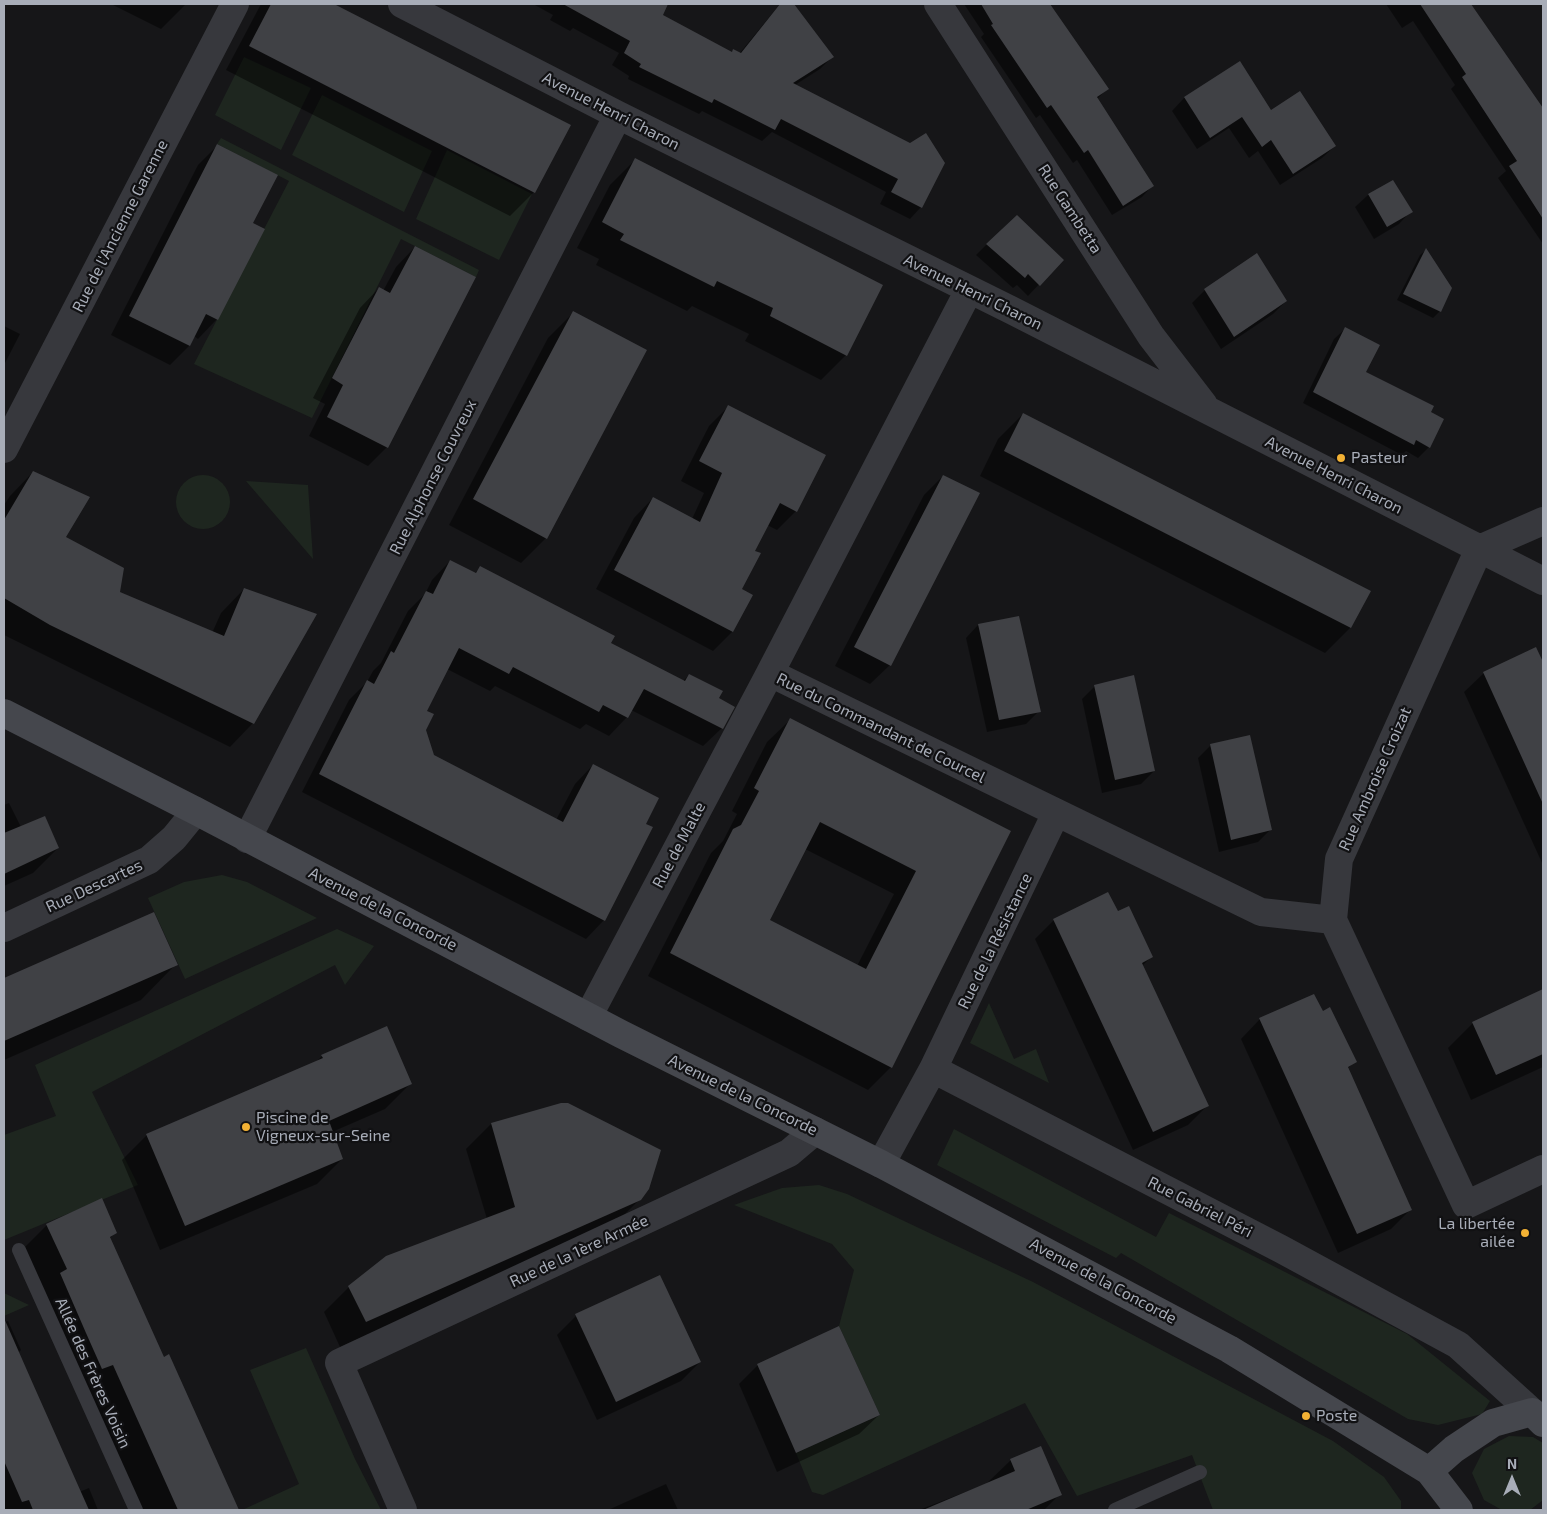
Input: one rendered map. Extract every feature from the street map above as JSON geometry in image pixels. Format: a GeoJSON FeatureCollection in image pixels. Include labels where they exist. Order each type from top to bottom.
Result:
{"type":"FeatureCollection","features":[{"type":"Feature","properties":{"kind":"street","name":"Rue de l'Ancienne Garenne"},"geometry":{"type":"LineString","coordinates":[[4,449],[235,4]]}},
{"type":"Feature","properties":{"kind":"street","name":"Avenue Henri Charon"},"geometry":{"type":"LineString","coordinates":[[402,4],[618,116],[1208,410],[1543,581]]}},
{"type":"Feature","properties":{"kind":"street","name":"Rue Gambetta"},"geometry":{"type":"LineString","coordinates":[[938,4],[1152,336],[1208,410]]}},
{"type":"Feature","properties":{"kind":"street","name":"Rue Alphonse Couvreux"},"geometry":{"type":"LineString","coordinates":[[247,839],[618,116]]}},
{"type":"Feature","properties":{"kind":"street","name":"Rue du Commandant de Courcel"},"geometry":{"type":"LineString","coordinates":[[969,290],[770,673],[1261,912],[1334,920]]}},
{"type":"Feature","properties":{"kind":"street"},"geometry":{"type":"LineString","coordinates":[[1479,549],[1543,521]]}},
{"type":"Feature","properties":{"kind":"street","name":"Rue Ambroise Croizat"},"geometry":{"type":"LineString","coordinates":[[1479,549],[1339,859],[1334,920],[1466,1205],[1543,1169]]}},
{"type":"Feature","properties":{"kind":"street","name":"Rue de Malte"},"geometry":{"type":"LineString","coordinates":[[588,1017],[770,673]]}},
{"type":"Feature","properties":{"kind":"street","name":"Avenue de la Concorde"},"geometry":{"type":"LineString","coordinates":[[4,713],[196,811],[588,1017],[881,1164],[1229,1349],[1429,1470],[1455,1508]]}},
{"type":"Feature","properties":{"kind":"street","name":"Rue Descartes"},"geometry":{"type":"LineString","coordinates":[[4,928],[149,860],[174,838],[196,811]]}},
{"type":"Feature","properties":{"kind":"street","name":"Rue de la Résistance"},"geometry":{"type":"LineString","coordinates":[[933,1069],[1056,813]]}},
{"type":"Feature","properties":{"kind":"street"},"geometry":{"type":"LineString","coordinates":[[881,1164],[933,1069]]}},
{"type":"Feature","properties":{"kind":"street","name":"Rue Gabriel Péri"},"geometry":{"type":"LineString","coordinates":[[933,1069],[1281,1249],[1458,1345],[1535,1408]]}},
{"type":"Feature","properties":{"kind":"street","name":"Rue de la 1ère Armée"},"geometry":{"type":"LineString","coordinates":[[403,1510],[338,1363],[788,1153],[815,1131]]}},
{"type":"Feature","properties":{"kind":"street"},"geometry":{"type":"LineString","coordinates":[[1429,1470],[1454,1449],[1493,1422],[1535,1408]]}},
{"type":"Feature","properties":{"kind":"lane","name":"Allée des Frères Voisin"},"geometry":{"type":"LineString","coordinates":[[19,1250],[136,1510]]}},
{"type":"Feature","properties":{"kind":"lane"},"geometry":{"type":"LineString","coordinates":[[1115,1510],[1200,1472]]}},
{"type":"Feature","properties":{"kind":"shaded area"},"geometry":{"type":"Polygon","coordinates":[[[244,57],[311,88],[281,150],[215,115],[244,57]]]}},
{"type":"Feature","properties":{"kind":"shaded area"},"geometry":{"type":"Polygon","coordinates":[[[322,95],[432,151],[404,212],[292,155],[322,95]]]}},
{"type":"Feature","properties":{"kind":"shaded area"},"geometry":{"type":"Polygon","coordinates":[[[221,138],[479,270],[476,277],[401,239],[312,418],[194,364],[289,181],[217,144],[221,138]]]}},
{"type":"Feature","properties":{"kind":"shaded area"},"geometry":{"type":"Polygon","coordinates":[[[447,150],[532,194],[499,260],[416,219],[447,150]]]}},
{"type":"Feature","properties":{"kind":"shaded area"},"geometry":{"type":"Polygon","coordinates":[[[203,475],[213,477],[222,483],[228,492],[230,502],[228,512],[222,521],[213,527],[203,529],[193,527],[184,521],[178,512],[176,502],[178,492],[184,483],[193,477],[203,475]]]}},
{"type":"Feature","properties":{"kind":"shaded area"},"geometry":{"type":"Polygon","coordinates":[[[246,481],[308,485],[313,559],[246,481]]]}},
{"type":"Feature","properties":{"kind":"shaded area"},"geometry":{"type":"Polygon","coordinates":[[[222,875],[247,882],[317,918],[185,979],[148,898],[184,882],[222,875]]]}},
{"type":"Feature","properties":{"kind":"shaded area"},"geometry":{"type":"Polygon","coordinates":[[[337,929],[374,946],[345,985],[335,965],[92,1092],[138,1185],[4,1240],[4,1135],[56,1116],[35,1065],[337,929]]]}},
{"type":"Feature","properties":{"kind":"shaded area"},"geometry":{"type":"Polygon","coordinates":[[[989,1003],[1014,1059],[1036,1049],[1049,1083],[970,1043],[989,1003]]]}},
{"type":"Feature","properties":{"kind":"shaded area"},"geometry":{"type":"Polygon","coordinates":[[[954,1129],[1156,1237],[1169,1213],[1407,1334],[1490,1401],[1482,1414],[1438,1425],[1408,1419],[1121,1253],[1116,1258],[937,1165],[954,1129]]]}},
{"type":"Feature","properties":{"kind":"shaded area"},"geometry":{"type":"Polygon","coordinates":[[[819,1185],[847,1194],[1033,1282],[1333,1441],[1384,1477],[1401,1501],[1401,1510],[1213,1510],[1192,1455],[1077,1496],[1025,1403],[823,1495],[812,1492],[796,1453],[880,1415],[839,1326],[854,1270],[832,1244],[734,1205],[782,1188],[819,1185]]]}},
{"type":"Feature","properties":{"kind":"shaded area"},"geometry":{"type":"Polygon","coordinates":[[[4,1293],[29,1305],[4,1316],[4,1293]]]}},
{"type":"Feature","properties":{"kind":"shaded area"},"geometry":{"type":"Polygon","coordinates":[[[306,1348],[355,1459],[381,1510],[242,1510],[299,1484],[250,1370],[306,1348]]]}},
{"type":"Feature","properties":{"kind":"shaded area"},"geometry":{"type":"Polygon","coordinates":[[[1509,1436],[1533,1437],[1543,1443],[1543,1500],[1530,1510],[1502,1510],[1484,1500],[1472,1473],[1484,1449],[1509,1436]]]}},
{"type":"Feature","properties":{"kind":"building"},"geometry":{"type":"Polygon","coordinates":[[[271,4],[334,4],[571,125],[535,193],[249,46],[271,4]]]}},
{"type":"Feature","properties":{"kind":"building"},"geometry":{"type":"Polygon","coordinates":[[[563,4],[668,4],[663,15],[732,52],[733,49],[741,53],[780,4],[794,4],[834,57],[793,83],[910,143],[926,133],[945,163],[922,208],[891,192],[898,179],[781,119],[775,130],[714,99],[712,103],[639,67],[641,64],[624,53],[630,41],[563,4]]]}},
{"type":"Feature","properties":{"kind":"building"},"geometry":{"type":"Polygon","coordinates":[[[981,4],[1050,4],[1109,89],[1097,97],[1154,186],[1123,206],[1088,150],[1084,153],[1051,105],[1047,108],[991,25],[993,24],[981,4]]]}},
{"type":"Feature","properties":{"kind":"building"},"geometry":{"type":"Polygon","coordinates":[[[1420,4],[1471,4],[1543,108],[1543,219],[1509,166],[1517,161],[1462,77],[1466,74],[1420,4]]]}},
{"type":"Feature","properties":{"kind":"building"},"geometry":{"type":"Polygon","coordinates":[[[1240,61],[1271,110],[1300,91],[1336,146],[1293,174],[1271,140],[1262,147],[1242,117],[1210,138],[1184,97],[1240,61]]]}},
{"type":"Feature","properties":{"kind":"building"},"geometry":{"type":"Polygon","coordinates":[[[217,144],[278,175],[253,223],[265,229],[218,320],[206,314],[190,346],[129,316],[217,144]]]}},
{"type":"Feature","properties":{"kind":"building"},"geometry":{"type":"Polygon","coordinates":[[[635,158],[883,285],[847,356],[770,316],[773,308],[717,281],[714,287],[620,240],[624,234],[602,222],[635,158]]]}},
{"type":"Feature","properties":{"kind":"building"},"geometry":{"type":"Polygon","coordinates":[[[1393,180],[1413,212],[1387,227],[1368,194],[1393,180]]]}},
{"type":"Feature","properties":{"kind":"building"},"geometry":{"type":"Polygon","coordinates":[[[1017,215],[1064,260],[1040,286],[1028,274],[1025,278],[986,244],[1017,215]]]}},
{"type":"Feature","properties":{"kind":"building"},"geometry":{"type":"Polygon","coordinates":[[[415,246],[476,277],[388,448],[327,417],[343,385],[332,378],[379,287],[390,293],[415,246]]]}},
{"type":"Feature","properties":{"kind":"building"},"geometry":{"type":"Polygon","coordinates":[[[1426,248],[1452,288],[1441,312],[1403,294],[1426,248]]]}},
{"type":"Feature","properties":{"kind":"building"},"geometry":{"type":"Polygon","coordinates":[[[1257,253],[1287,301],[1234,337],[1204,289],[1257,253]]]}},
{"type":"Feature","properties":{"kind":"building"},"geometry":{"type":"Polygon","coordinates":[[[573,311],[647,350],[547,539],[473,499],[573,311]]]}},
{"type":"Feature","properties":{"kind":"building"},"geometry":{"type":"Polygon","coordinates":[[[1345,327],[1380,345],[1366,372],[1434,406],[1431,412],[1444,419],[1430,448],[1416,440],[1414,445],[1313,392],[1345,327]]]}},
{"type":"Feature","properties":{"kind":"building"},"geometry":{"type":"Polygon","coordinates":[[[728,405],[826,455],[797,512],[780,503],[755,551],[761,553],[742,589],[753,595],[733,632],[614,570],[653,497],[700,522],[722,473],[699,461],[728,405]]]}},
{"type":"Feature","properties":{"kind":"building"},"geometry":{"type":"Polygon","coordinates":[[[1023,413],[1371,591],[1351,628],[1004,451],[1023,413]]]}},
{"type":"Feature","properties":{"kind":"building"},"geometry":{"type":"Polygon","coordinates":[[[33,471],[90,497],[66,537],[124,568],[120,592],[224,636],[244,588],[317,614],[254,724],[50,625],[4,598],[4,520],[33,471]]]}},
{"type":"Feature","properties":{"kind":"building"},"geometry":{"type":"Polygon","coordinates":[[[943,475],[980,493],[891,666],[854,647],[943,475]]]}},
{"type":"Feature","properties":{"kind":"building"},"geometry":{"type":"Polygon","coordinates":[[[450,560],[476,573],[480,566],[615,636],[611,643],[685,681],[689,674],[723,691],[719,698],[735,707],[723,729],[644,689],[628,718],[603,705],[599,712],[513,667],[509,674],[459,648],[427,711],[434,714],[426,730],[434,755],[563,822],[593,764],[659,798],[646,824],[653,827],[605,921],[319,774],[367,680],[374,684],[391,651],[394,653],[426,591],[433,594],[450,560]]]}},
{"type":"Feature","properties":{"kind":"building"},"geometry":{"type":"Polygon","coordinates":[[[1019,616],[1041,712],[999,720],[978,624],[1019,616]]]}},
{"type":"Feature","properties":{"kind":"building"},"geometry":{"type":"Polygon","coordinates":[[[1536,647],[1543,662],[1543,804],[1483,672],[1536,647]]]}},
{"type":"Feature","properties":{"kind":"building"},"geometry":{"type":"Polygon","coordinates":[[[1134,675],[1155,771],[1115,780],[1094,685],[1134,675]]]}},
{"type":"Feature","properties":{"kind":"building"},"geometry":{"type":"Polygon","coordinates":[[[790,718],[1011,831],[892,1068],[670,953],[733,829],[741,825],[759,791],[754,788],[790,718]],[[820,822],[770,920],[866,969],[916,871],[820,822]]]}},
{"type":"Feature","properties":{"kind":"building"},"geometry":{"type":"Polygon","coordinates":[[[1250,735],[1272,830],[1231,840],[1210,744],[1250,735]]]}},
{"type":"Feature","properties":{"kind":"building"},"geometry":{"type":"Polygon","coordinates":[[[45,816],[59,848],[4,874],[4,833],[45,816]]]}},
{"type":"Feature","properties":{"kind":"building"},"geometry":{"type":"Polygon","coordinates":[[[1108,892],[1118,911],[1129,906],[1153,957],[1142,963],[1209,1106],[1153,1132],[1053,919],[1108,892]]]}},
{"type":"Feature","properties":{"kind":"building"},"geometry":{"type":"Polygon","coordinates":[[[154,912],[178,965],[4,1041],[4,978],[154,912]]]}},
{"type":"Feature","properties":{"kind":"building"},"geometry":{"type":"Polygon","coordinates":[[[1543,989],[1543,1054],[1496,1075],[1472,1022],[1543,989]]]}},
{"type":"Feature","properties":{"kind":"building"},"geometry":{"type":"Polygon","coordinates":[[[1314,994],[1323,1011],[1330,1007],[1357,1062],[1348,1067],[1412,1210],[1357,1234],[1259,1018],[1314,994]]]}},
{"type":"Feature","properties":{"kind":"building","name":"Piscine de Vigneux-sur-Seine"},"geometry":{"type":"Polygon","coordinates":[[[387,1026],[412,1084],[329,1121],[343,1159],[185,1226],[146,1134],[323,1058],[321,1055],[387,1026]]]}},
{"type":"Feature","properties":{"kind":"building"},"geometry":{"type":"Polygon","coordinates":[[[561,1103],[568,1103],[661,1150],[649,1189],[641,1200],[366,1322],[348,1286],[386,1256],[515,1207],[491,1123],[561,1103]]]}},
{"type":"Feature","properties":{"kind":"building"},"geometry":{"type":"Polygon","coordinates":[[[102,1198],[117,1233],[110,1237],[164,1357],[169,1354],[239,1510],[178,1510],[113,1365],[102,1369],[86,1333],[60,1273],[67,1269],[46,1224],[102,1198]]]}},
{"type":"Feature","properties":{"kind":"building"},"geometry":{"type":"Polygon","coordinates":[[[660,1275],[701,1362],[616,1402],[575,1314],[660,1275]]]}},
{"type":"Feature","properties":{"kind":"building"},"geometry":{"type":"Polygon","coordinates":[[[4,1318],[89,1510],[33,1510],[29,1500],[22,1502],[4,1461],[4,1318]]]}},
{"type":"Feature","properties":{"kind":"building"},"geometry":{"type":"Polygon","coordinates":[[[839,1326],[880,1415],[796,1453],[757,1364],[839,1326]]]}},
{"type":"Feature","properties":{"kind":"building"},"geometry":{"type":"Polygon","coordinates":[[[1041,1446],[1062,1495],[1026,1510],[923,1510],[1015,1471],[1010,1459],[1041,1446]]]}},
{"type":"Feature","properties":{"kind":"place","name":"Pasteur"},"geometry":{"type":"Point","coordinates":[1341,458]}},
{"type":"Feature","properties":{"kind":"place","name":"Piscine de Vigneux-sur-Seine"},"geometry":{"type":"Point","coordinates":[246,1127]}},
{"type":"Feature","properties":{"kind":"place","name":"La libertée ailée"},"geometry":{"type":"Point","coordinates":[1525,1233]}},
{"type":"Feature","properties":{"kind":"place","name":"Poste"},"geometry":{"type":"Point","coordinates":[1306,1416]}}]}
